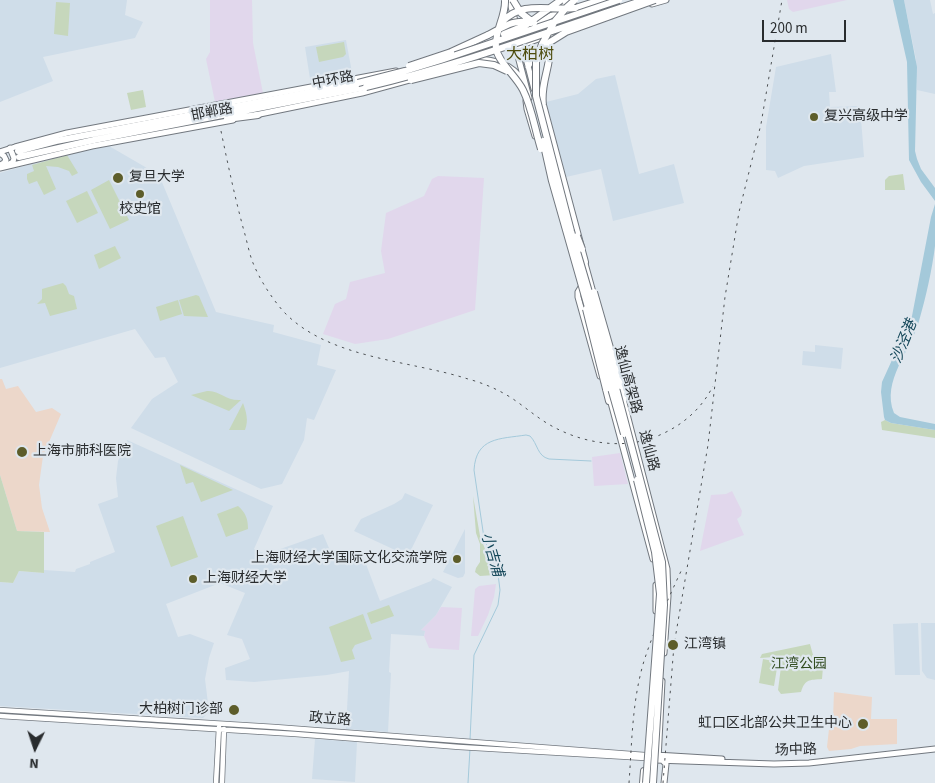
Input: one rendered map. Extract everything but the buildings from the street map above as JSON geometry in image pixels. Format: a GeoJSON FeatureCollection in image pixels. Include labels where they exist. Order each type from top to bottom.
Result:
{"type":"FeatureCollection","features":[{"type":"Feature","properties":{"kind":"highway"},"geometry":{"type":"LineString","coordinates":[[552,181],[524,88],[499,58],[496,48],[495,37],[508,0],[521,13],[541,28],[548,37],[550,49],[543,86],[543,105],[582,249],[589,284]]}},
{"type":"Feature","properties":{"kind":"highway","name":"逸仙高架路"},"geometry":{"type":"LineString","coordinates":[[576,0],[560,14],[544,38],[538,53],[535,89],[537,105],[589,284],[658,544],[663,570],[664,605],[655,783]]}},
{"type":"Feature","properties":{"kind":"highway"},"geometry":{"type":"LineString","coordinates":[[495,37],[505,18],[519,8],[530,6],[573,8],[602,0]]}},
{"type":"Feature","properties":{"kind":"highway","name":"中环路"},"geometry":{"type":"LineString","coordinates":[[619,0],[405,71],[286,101],[18,154],[71,138],[286,101],[364,90],[461,61],[643,0]]}},
{"type":"Feature","properties":{"kind":"highway"},"geometry":{"type":"LineString","coordinates":[[536,68],[545,48],[560,35],[655,0]]}},
{"type":"Feature","properties":{"kind":"highway"},"geometry":{"type":"LineString","coordinates":[[358,83],[454,54],[516,30],[564,1]]}},
{"type":"Feature","properties":{"kind":"highway","name":"逸仙高架路"},"geometry":{"type":"LineString","coordinates":[[564,1],[543,32],[536,48],[531,86],[552,181],[587,300],[656,552],[660,601],[644,783]]}},
{"type":"Feature","properties":{"kind":"highway"},"geometry":{"type":"LineString","coordinates":[[454,54],[515,22],[526,22],[541,28]]}},
{"type":"Feature","properties":{"kind":"highway"},"geometry":{"type":"LineString","coordinates":[[364,90],[426,78],[474,64],[484,63],[504,69],[524,88]]}},
{"type":"Feature","properties":{"kind":"highway"},"geometry":{"type":"LineString","coordinates":[[156,128],[197,124],[258,114]]}},
{"type":"Feature","properties":{"kind":"highway"},"geometry":{"type":"LineString","coordinates":[[567,213],[582,249]]}},
{"type":"Feature","properties":{"kind":"highway"},"geometry":{"type":"LineString","coordinates":[[585,262],[624,398]]}},
{"type":"Feature","properties":{"kind":"highway"},"geometry":{"type":"LineString","coordinates":[[587,300],[586,311],[609,401]]}},
{"type":"Feature","properties":{"kind":"highway"},"geometry":{"type":"LineString","coordinates":[[644,771],[644,783]]}},
{"type":"Feature","properties":{"kind":"main road"},"geometry":{"type":"LineString","coordinates":[[508,0],[516,14],[526,20],[533,19],[564,1]]}},
{"type":"Feature","properties":{"kind":"main road"},"geometry":{"type":"LineString","coordinates":[[495,37],[504,29],[508,0]]}},
{"type":"Feature","properties":{"kind":"main road"},"geometry":{"type":"LineString","coordinates":[[508,0],[589,284]]}},
{"type":"Feature","properties":{"kind":"main road"},"geometry":{"type":"LineString","coordinates":[[520,38],[541,19],[576,0]]}},
{"type":"Feature","properties":{"kind":"main road"},"geometry":{"type":"LineString","coordinates":[[590,16],[603,7],[606,0]]}},
{"type":"Feature","properties":{"kind":"main road"},"geometry":{"type":"LineString","coordinates":[[603,14],[606,0]]}},
{"type":"Feature","properties":{"kind":"main road"},"geometry":{"type":"LineString","coordinates":[[514,40],[560,31],[628,4],[643,0]]}},
{"type":"Feature","properties":{"kind":"main road"},"geometry":{"type":"LineString","coordinates":[[514,40],[590,16],[666,0]]}},
{"type":"Feature","properties":{"kind":"main road"},"geometry":{"type":"LineString","coordinates":[[520,38],[560,9],[564,1]]}},
{"type":"Feature","properties":{"kind":"main road"},"geometry":{"type":"LineString","coordinates":[[506,10],[524,88]]}},
{"type":"Feature","properties":{"kind":"main road"},"geometry":{"type":"LineString","coordinates":[[528,68],[546,40],[560,31]]}},
{"type":"Feature","properties":{"kind":"main road","name":"邯郸路"},"geometry":{"type":"LineString","coordinates":[[404,69],[495,37],[514,40]]}},
{"type":"Feature","properties":{"kind":"main road"},"geometry":{"type":"LineString","coordinates":[[520,38],[546,40]]}},
{"type":"Feature","properties":{"kind":"main road","name":"邯郸路"},"geometry":{"type":"LineString","coordinates":[[0,153],[10,148],[67,134],[420,66],[454,54],[514,40]]}},
{"type":"Feature","properties":{"kind":"main road","name":"邯郸路"},"geometry":{"type":"LineString","coordinates":[[0,166],[92,146],[214,124],[426,75],[474,60],[514,40]]}},
{"type":"Feature","properties":{"kind":"main road","name":"邯郸路"},"geometry":{"type":"LineString","coordinates":[[426,75],[436,68],[514,40]]}},
{"type":"Feature","properties":{"kind":"main road"},"geometry":{"type":"LineString","coordinates":[[454,54],[462,50]]}},
{"type":"Feature","properties":{"kind":"main road"},"geometry":{"type":"LineString","coordinates":[[533,84],[534,69],[539,51]]}},
{"type":"Feature","properties":{"kind":"main road"},"geometry":{"type":"LineString","coordinates":[[474,60],[493,60],[510,67],[520,75],[524,88]]}},
{"type":"Feature","properties":{"kind":"main road"},"geometry":{"type":"LineString","coordinates":[[420,66],[414,69],[413,74],[416,76],[426,75]]}},
{"type":"Feature","properties":{"kind":"main road"},"geometry":{"type":"LineString","coordinates":[[364,90],[379,83],[406,76]]}},
{"type":"Feature","properties":{"kind":"main road","name":"逸仙路"},"geometry":{"type":"LineString","coordinates":[[524,88],[528,115],[532,129],[542,145],[580,287],[578,297],[605,395],[609,401],[622,439],[656,573],[657,596],[644,771]]}},
{"type":"Feature","properties":{"kind":"main road"},"geometry":{"type":"LineString","coordinates":[[0,166],[14,161],[10,148]]}},
{"type":"Feature","properties":{"kind":"main road"},"geometry":{"type":"LineString","coordinates":[[0,153],[6,160],[0,166]]}},
{"type":"Feature","properties":{"kind":"main road","name":"逸仙路"},"geometry":{"type":"LineString","coordinates":[[589,284],[595,285],[624,389],[632,437],[668,576],[659,759],[655,783]]}},
{"type":"Feature","properties":{"kind":"main road"},"geometry":{"type":"LineString","coordinates":[[622,439],[628,442],[632,437]]}},
{"type":"Feature","properties":{"kind":"main road","name":"政立路"},"geometry":{"type":"LineString","coordinates":[[0,710],[221,724],[474,745],[631,752],[659,759]]}},
{"type":"Feature","properties":{"kind":"main road","name":"政立路"},"geometry":{"type":"LineString","coordinates":[[0,716],[465,744]]}},
{"type":"Feature","properties":{"kind":"main road"},"geometry":{"type":"LineString","coordinates":[[221,724],[222,783]]}},
{"type":"Feature","properties":{"kind":"main road"},"geometry":{"type":"LineString","coordinates":[[216,783],[221,730]]}},
{"type":"Feature","properties":{"kind":"main road","name":"场中路"},"geometry":{"type":"LineString","coordinates":[[659,759],[774,764],[809,763],[935,748]]}},
{"type":"Feature","properties":{"kind":"main road","name":"逸仙路"},"geometry":{"type":"LineString","coordinates":[[659,759],[666,764],[664,783]]}},
{"type":"Feature","properties":{"kind":"shaded area"},"geometry":{"type":"Polygon","coordinates":[[[0,0],[127,0],[125,15],[143,22],[135,38],[43,57],[53,81],[0,102],[0,0]]]}},
{"type":"Feature","properties":{"kind":"shaded area"},"geometry":{"type":"Polygon","coordinates":[[[210,0],[252,0],[253,43],[263,93],[215,102],[206,59],[210,52],[210,0]]]}},
{"type":"Feature","properties":{"kind":"shaded area"},"geometry":{"type":"Polygon","coordinates":[[[787,0],[847,0],[793,12],[789,9],[787,0]]]}},
{"type":"Feature","properties":{"kind":"shaded area"},"geometry":{"type":"Polygon","coordinates":[[[904,0],[930,0],[933,14],[935,13],[935,94],[917,90],[916,59],[904,0]]]}},
{"type":"Feature","properties":{"kind":"shaded area"},"geometry":{"type":"Polygon","coordinates":[[[346,40],[353,78],[311,85],[305,47],[346,40]]]}},
{"type":"Feature","properties":{"kind":"shaded area","name":"复兴高级中学"},"geometry":{"type":"Polygon","coordinates":[[[831,54],[836,92],[829,92],[830,107],[860,106],[864,157],[804,166],[778,178],[775,171],[766,170],[766,127],[776,67],[831,54]]]}},
{"type":"Feature","properties":{"kind":"shaded area"},"geometry":{"type":"Polygon","coordinates":[[[615,75],[639,174],[674,164],[684,203],[613,221],[601,169],[566,177],[546,102],[578,94],[596,79],[615,75]]]}},
{"type":"Feature","properties":{"kind":"shaded area","name":"复旦大学"},"geometry":{"type":"Polygon","coordinates":[[[109,146],[159,175],[216,312],[274,325],[273,332],[321,345],[317,365],[336,370],[314,420],[307,418],[304,440],[282,484],[261,489],[131,428],[152,399],[178,382],[165,357],[155,358],[135,329],[0,368],[0,173],[70,153],[109,146]]]}},
{"type":"Feature","properties":{"kind":"shaded area"},"geometry":{"type":"Polygon","coordinates":[[[438,176],[484,178],[475,310],[388,339],[355,344],[323,334],[335,304],[346,299],[350,282],[385,273],[381,251],[386,213],[424,196],[432,179],[438,176]]]}},
{"type":"Feature","properties":{"kind":"shaded area"},"geometry":{"type":"Polygon","coordinates":[[[815,345],[843,348],[841,369],[802,365],[803,351],[815,352],[815,345]]]}},
{"type":"Feature","properties":{"kind":"shaded area","name":"上海市肺科医院"},"geometry":{"type":"Polygon","coordinates":[[[0,379],[2,379],[6,389],[18,386],[36,412],[52,408],[61,414],[43,456],[39,485],[42,508],[50,532],[17,531],[0,475],[0,379]]]}},
{"type":"Feature","properties":{"kind":"shaded area","name":"上海财经大学"},"geometry":{"type":"Polygon","coordinates":[[[127,440],[273,506],[254,549],[266,554],[323,534],[334,560],[361,551],[380,601],[431,581],[433,578],[452,587],[436,615],[421,630],[425,631],[424,636],[391,634],[388,732],[346,729],[349,671],[254,682],[226,680],[225,668],[250,659],[242,639],[227,635],[245,593],[220,583],[166,604],[178,637],[190,634],[214,643],[205,679],[209,712],[203,718],[0,706],[0,582],[13,583],[19,571],[44,573],[44,570],[75,572],[76,569],[90,564],[90,562],[115,552],[98,504],[118,497],[116,478],[118,461],[127,440]]]}},
{"type":"Feature","properties":{"kind":"shaded area"},"geometry":{"type":"Polygon","coordinates":[[[620,453],[628,484],[594,486],[592,457],[620,453]]]}},
{"type":"Feature","properties":{"kind":"shaded area"},"geometry":{"type":"Polygon","coordinates":[[[732,491],[742,511],[741,516],[737,519],[744,535],[700,551],[711,495],[726,494],[732,491]]]}},
{"type":"Feature","properties":{"kind":"shaded area"},"geometry":{"type":"Polygon","coordinates":[[[405,493],[433,505],[408,556],[354,531],[361,519],[394,504],[402,499],[405,493]]]}},
{"type":"Feature","properties":{"kind":"shaded area","name":"上海财经大学国际文化交流学院"},"geometry":{"type":"Polygon","coordinates":[[[465,529],[465,573],[463,577],[458,578],[443,572],[465,529]]]}},
{"type":"Feature","properties":{"kind":"shaded area"},"geometry":{"type":"Polygon","coordinates":[[[496,584],[488,615],[478,636],[471,636],[475,589],[479,586],[496,584]]]}},
{"type":"Feature","properties":{"kind":"shaded area"},"geometry":{"type":"Polygon","coordinates":[[[441,607],[462,608],[459,650],[429,648],[424,636],[425,631],[420,631],[436,615],[441,607]]]}},
{"type":"Feature","properties":{"kind":"shaded area"},"geometry":{"type":"Polygon","coordinates":[[[918,623],[920,675],[895,675],[893,624],[918,623]]]}},
{"type":"Feature","properties":{"kind":"shaded area"},"geometry":{"type":"Polygon","coordinates":[[[921,623],[935,623],[935,680],[927,678],[922,671],[921,623]]]}},
{"type":"Feature","properties":{"kind":"shaded area","name":"虹口区北部公共卫生中心"},"geometry":{"type":"Polygon","coordinates":[[[834,692],[872,697],[871,719],[897,719],[897,744],[860,746],[851,749],[829,751],[827,747],[830,720],[833,719],[834,692]]]}},
{"type":"Feature","properties":{"kind":"shaded area"},"geometry":{"type":"Polygon","coordinates":[[[315,739],[357,742],[355,782],[312,779],[315,739]]]}},
{"type":"Feature","properties":{"kind":"green space"},"geometry":{"type":"Polygon","coordinates":[[[56,2],[70,3],[68,36],[54,34],[56,2]]]}},
{"type":"Feature","properties":{"kind":"green space"},"geometry":{"type":"Polygon","coordinates":[[[344,42],[346,54],[343,57],[319,62],[316,47],[344,42]]]}},
{"type":"Feature","properties":{"kind":"green space"},"geometry":{"type":"Polygon","coordinates":[[[143,90],[146,107],[131,110],[127,93],[143,90]]]}},
{"type":"Feature","properties":{"kind":"green space"},"geometry":{"type":"Polygon","coordinates":[[[67,155],[78,173],[72,176],[69,171],[58,167],[46,166],[56,189],[44,195],[37,181],[29,184],[27,174],[34,171],[32,165],[67,155]]]}},
{"type":"Feature","properties":{"kind":"green space"},"geometry":{"type":"Polygon","coordinates":[[[903,174],[905,190],[885,190],[885,180],[889,176],[903,174]]]}},
{"type":"Feature","properties":{"kind":"green space"},"geometry":{"type":"Polygon","coordinates":[[[109,180],[129,220],[110,229],[91,190],[109,180]]]}},
{"type":"Feature","properties":{"kind":"green space"},"geometry":{"type":"Polygon","coordinates":[[[87,191],[98,213],[77,223],[66,201],[87,191]]]}},
{"type":"Feature","properties":{"kind":"green space"},"geometry":{"type":"Polygon","coordinates":[[[115,246],[121,258],[99,269],[94,255],[115,246]]]}},
{"type":"Feature","properties":{"kind":"green space"},"geometry":{"type":"Polygon","coordinates":[[[63,283],[69,294],[74,296],[77,309],[50,316],[45,303],[37,304],[42,299],[42,289],[63,283]]]}},
{"type":"Feature","properties":{"kind":"green space"},"geometry":{"type":"Polygon","coordinates":[[[196,295],[199,296],[208,317],[184,316],[179,300],[196,295]]]}},
{"type":"Feature","properties":{"kind":"green space"},"geometry":{"type":"Polygon","coordinates":[[[178,300],[182,314],[160,321],[156,307],[178,300]]]}},
{"type":"Feature","properties":{"kind":"green space"},"geometry":{"type":"Polygon","coordinates":[[[207,391],[216,392],[231,399],[241,400],[229,411],[191,395],[207,391]]]}},
{"type":"Feature","properties":{"kind":"green space"},"geometry":{"type":"Polygon","coordinates":[[[243,403],[247,419],[245,430],[229,430],[243,403]]]}},
{"type":"Feature","properties":{"kind":"green space"},"geometry":{"type":"Polygon","coordinates":[[[885,420],[891,423],[935,430],[935,438],[882,430],[881,422],[885,420]]]}},
{"type":"Feature","properties":{"kind":"green space"},"geometry":{"type":"Polygon","coordinates":[[[180,465],[233,490],[201,502],[193,482],[186,484],[180,465]]]}},
{"type":"Feature","properties":{"kind":"green space"},"geometry":{"type":"Polygon","coordinates":[[[0,475],[17,531],[44,532],[44,573],[19,571],[13,583],[0,582],[0,475]]]}},
{"type":"Feature","properties":{"kind":"green space"},"geometry":{"type":"Polygon","coordinates":[[[473,496],[480,536],[495,575],[480,576],[475,572],[480,562],[480,544],[476,533],[473,496]]]}},
{"type":"Feature","properties":{"kind":"green space"},"geometry":{"type":"Polygon","coordinates":[[[238,506],[246,516],[248,529],[226,537],[217,514],[238,506]]]}},
{"type":"Feature","properties":{"kind":"green space"},"geometry":{"type":"Polygon","coordinates":[[[183,516],[198,557],[171,567],[156,526],[183,516]]]}},
{"type":"Feature","properties":{"kind":"green space"},"geometry":{"type":"Polygon","coordinates":[[[389,605],[394,616],[371,624],[367,613],[389,605]]]}},
{"type":"Feature","properties":{"kind":"green space"},"geometry":{"type":"Polygon","coordinates":[[[363,614],[372,639],[355,645],[352,650],[355,659],[341,662],[329,627],[363,614]]]}},
{"type":"Feature","properties":{"kind":"green space","name":"江湾公园"},"geometry":{"type":"Polygon","coordinates":[[[810,644],[813,655],[824,655],[822,679],[806,682],[801,692],[781,694],[778,690],[782,659],[775,657],[760,658],[762,654],[810,644]]]}},
{"type":"Feature","properties":{"kind":"green space"},"geometry":{"type":"Polygon","coordinates":[[[763,659],[778,662],[774,686],[759,683],[763,659]]]}},
{"type":"Feature","properties":{"kind":"water"},"geometry":{"type":"Polygon","coordinates":[[[893,0],[904,0],[917,67],[915,151],[921,169],[935,188],[935,201],[921,182],[909,160],[907,62],[893,0]]]}},
{"type":"Feature","properties":{"kind":"water","name":"沙泾港"},"geometry":{"type":"Polygon","coordinates":[[[935,204],[935,246],[922,312],[894,378],[891,389],[891,401],[894,413],[900,417],[935,424],[935,430],[891,423],[885,420],[881,392],[882,382],[912,316],[935,204]]]}},
{"type":"Feature","properties":{"kind":"waterway","name":"小吉浦"},"geometry":{"type":"LineString","coordinates":[[470,740],[474,655],[498,605],[500,590],[498,574],[484,538],[474,470],[479,451],[484,445],[499,439],[526,435],[530,436],[540,453],[549,459],[591,461]]}},
{"type":"Feature","properties":{"kind":"waterway","name":"小吉浦"},"geometry":{"type":"LineString","coordinates":[[468,783],[470,749]]}},
{"type":"Feature","properties":{"kind":"railway"},"geometry":{"type":"LineString","coordinates":[[663,783],[674,645],[708,445],[725,297],[739,212],[761,124],[782,0]]}},
{"type":"Feature","properties":{"kind":"railway"},"geometry":{"type":"LineString","coordinates":[[221,131],[250,255],[256,269],[266,288],[283,311],[301,327],[323,339],[346,349],[370,356],[484,384],[510,397],[545,422],[563,432],[591,441],[605,443],[620,444],[634,442],[648,439],[670,430],[698,408],[713,386]]}},
{"type":"Feature","properties":{"kind":"railway"},"geometry":{"type":"LineString","coordinates":[[629,783],[633,722],[640,676],[666,603],[682,569]]}},
{"type":"Feature","properties":{"kind":"place","name":"复兴高级中学"},"geometry":{"type":"Point","coordinates":[814,117]}},
{"type":"Feature","properties":{"kind":"place","name":"复旦大学"},"geometry":{"type":"Point","coordinates":[118,178]}},
{"type":"Feature","properties":{"kind":"place","name":"校史馆"},"geometry":{"type":"Point","coordinates":[140,194]}},
{"type":"Feature","properties":{"kind":"place","name":"上海市肺科医院"},"geometry":{"type":"Point","coordinates":[22,452]}},
{"type":"Feature","properties":{"kind":"place","name":"上海财经大学国际文化交流学院"},"geometry":{"type":"Point","coordinates":[457,559]}},
{"type":"Feature","properties":{"kind":"place","name":"上海财经大学"},"geometry":{"type":"Point","coordinates":[193,579]}},
{"type":"Feature","properties":{"kind":"place","name":"江湾镇"},"geometry":{"type":"Point","coordinates":[673,645]}},
{"type":"Feature","properties":{"kind":"place","name":"大柏树门诊部"},"geometry":{"type":"Point","coordinates":[234,710]}},
{"type":"Feature","properties":{"kind":"place","name":"虹口区北部公共卫生中心"},"geometry":{"type":"Point","coordinates":[863,724]}},
{"type":"Feature","properties":{"kind":"district","name":"大柏树"},"geometry":{"type":"Point","coordinates":[530,55]}}]}
